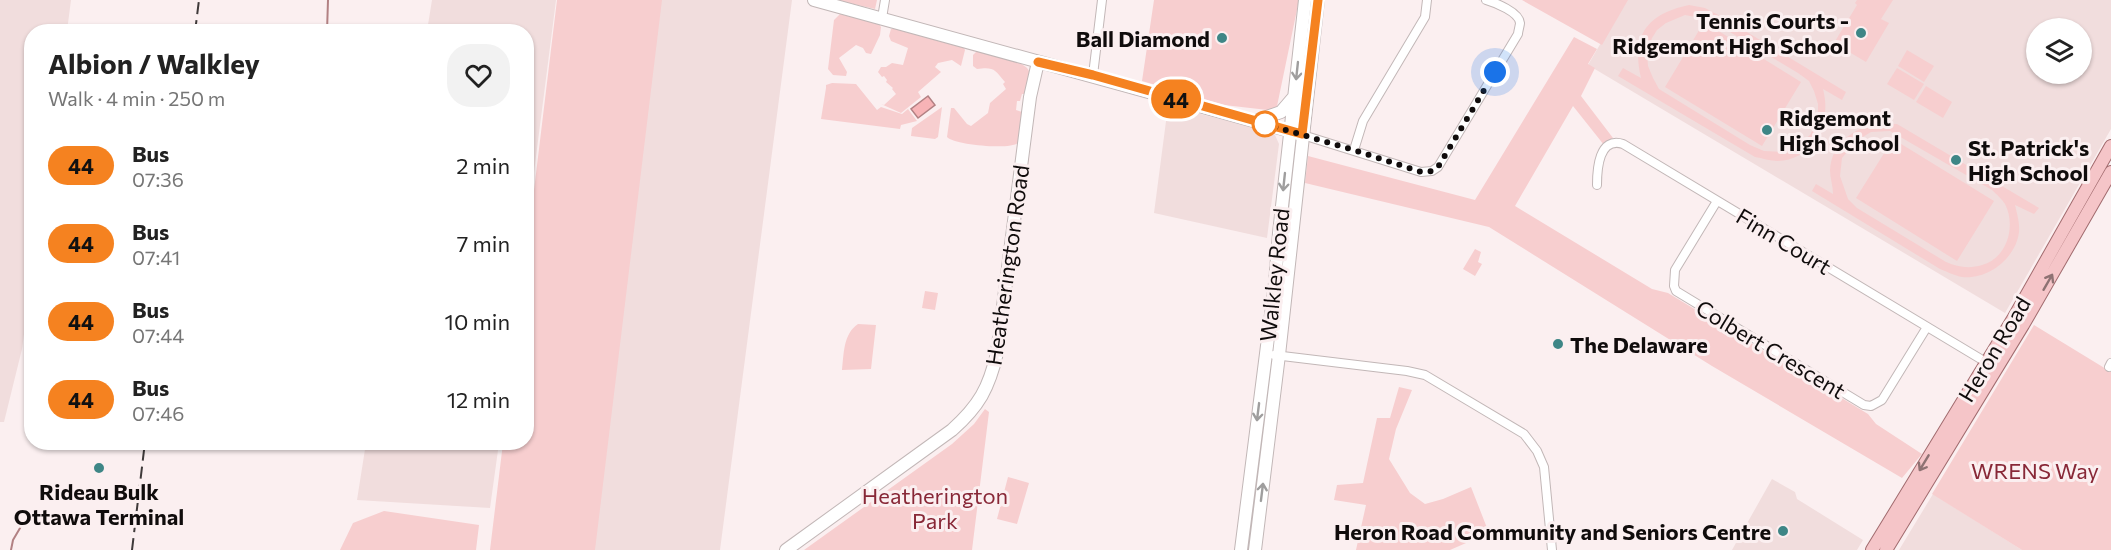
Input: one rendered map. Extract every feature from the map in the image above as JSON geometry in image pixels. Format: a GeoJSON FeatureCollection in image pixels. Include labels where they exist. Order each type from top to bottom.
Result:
{"type":"FeatureCollection","features":[{"type":"Feature","properties":{"kind":"main road"},"geometry":{"type":"LineString","coordinates":[[814,0],[1093,75],[1296,133]]}},
{"type":"Feature","properties":{"kind":"main road","name":"Walkley Road"},"geometry":{"type":"LineString","coordinates":[[1255,550],[1279,355],[1296,133],[1294,97],[1305,0]]}},
{"type":"Feature","properties":{"kind":"main road","name":"Walkley Road"},"geometry":{"type":"LineString","coordinates":[[1241,550],[1296,133],[1318,0]]}},
{"type":"Feature","properties":{"kind":"main road","name":"Heatherington Road"},"geometry":{"type":"LineString","coordinates":[[786,550],[952,430],[974,409],[981,398],[989,382],[997,353],[1030,97],[1038,62]]}},
{"type":"Feature","properties":{"kind":"main road"},"geometry":{"type":"LineString","coordinates":[[1254,121],[1281,112],[1294,97]]}},
{"type":"Feature","properties":{"kind":"main road","name":"Heron Road"},"geometry":{"type":"LineString","coordinates":[[1886,550],[2111,146]]}},
{"type":"Feature","properties":{"kind":"main road","name":"Heron Road"},"geometry":{"type":"LineString","coordinates":[[1872,550],[1991,365],[2023,325],[2111,172]]}},
{"type":"Feature","properties":{"kind":"street"},"geometry":{"type":"LineString","coordinates":[[882,18],[885,0]]}},
{"type":"Feature","properties":{"kind":"street"},"geometry":{"type":"LineString","coordinates":[[1093,75],[1102,0]]}},
{"type":"Feature","properties":{"kind":"street"},"geometry":{"type":"LineString","coordinates":[[1354,150],[1363,121],[1425,17],[1427,0]]}},
{"type":"Feature","properties":{"kind":"street"},"geometry":{"type":"LineString","coordinates":[[1296,133],[1421,172],[1432,171],[1438,167],[1518,34],[1520,24],[1518,18],[1495,2],[1486,0]]}},
{"type":"Feature","properties":{"kind":"street","name":"Finn Court"},"geometry":{"type":"LineString","coordinates":[[1597,185],[1597,162],[1606,147],[1619,143],[1991,365]]}},
{"type":"Feature","properties":{"kind":"street","name":"Colbert Crescent"},"geometry":{"type":"LineString","coordinates":[[1717,201],[1675,270],[1673,276],[1676,291],[1864,405],[1871,406],[1882,400],[1926,327]]}},
{"type":"Feature","properties":{"kind":"street"},"geometry":{"type":"LineString","coordinates":[[1266,354],[1425,375],[1524,434],[1537,451],[1544,467],[1552,550]]}},
{"type":"Feature","properties":{"kind":"shaded area"},"geometry":{"type":"Polygon","coordinates":[[[0,0],[71,0],[68,24],[24,24],[24,334],[4,422],[0,422],[0,0]]]}},
{"type":"Feature","properties":{"kind":"shaded area"},"geometry":{"type":"Polygon","coordinates":[[[432,0],[556,0],[534,172],[534,24],[428,24],[432,0]]]}},
{"type":"Feature","properties":{"kind":"shaded area"},"geometry":{"type":"Polygon","coordinates":[[[656,0],[792,0],[720,550],[591,550],[656,0]]]}},
{"type":"Feature","properties":{"kind":"shaded area","name":"St. Patrick's High School"},"geometry":{"type":"Polygon","coordinates":[[[1626,0],[2111,0],[2111,129],[2005,313],[1588,65],[1626,0]]]}},
{"type":"Feature","properties":{"kind":"shaded area"},"geometry":{"type":"Polygon","coordinates":[[[928,96],[935,105],[918,118],[911,109],[928,96]]]}},
{"type":"Feature","properties":{"kind":"shaded area"},"geometry":{"type":"Polygon","coordinates":[[[1168,106],[1265,130],[1275,135],[1279,144],[1267,238],[1154,213],[1168,106]]]}},
{"type":"Feature","properties":{"kind":"shaded area"},"geometry":{"type":"Polygon","coordinates":[[[365,450],[498,450],[490,508],[357,500],[365,450]]]}},
{"type":"Feature","properties":{"kind":"shaded area"},"geometry":{"type":"Polygon","coordinates":[[[1772,479],[1795,492],[1797,499],[1863,540],[1857,550],[1732,550],[1772,479]]]}},
{"type":"Feature","properties":{"kind":"shaded area"},"geometry":{"type":"Polygon","coordinates":[[[1933,494],[2011,543],[2022,550],[1899,550],[1933,494]]]}},
{"type":"Feature","properties":{"kind":"green space"},"geometry":{"type":"Polygon","coordinates":[[[557,0],[662,0],[595,550],[490,550],[502,450],[534,450],[534,190],[557,0]]]}},
{"type":"Feature","properties":{"kind":"green space"},"geometry":{"type":"Polygon","coordinates":[[[836,0],[877,0],[875,9],[836,0]]]}},
{"type":"Feature","properties":{"kind":"green space"},"geometry":{"type":"Polygon","coordinates":[[[1154,0],[1299,0],[1276,111],[1224,105],[1142,81],[1154,0]]]}},
{"type":"Feature","properties":{"kind":"green space"},"geometry":{"type":"Polygon","coordinates":[[[1522,0],[1628,0],[1602,45],[1522,0]]]}},
{"type":"Feature","properties":{"kind":"green space","name":"Tennis Courts - Ridgemont High School"},"geometry":{"type":"Polygon","coordinates":[[[1857,0],[1893,0],[1881,19],[1889,23],[1866,62],[1834,43],[1857,5],[1855,3],[1857,0]]]}},
{"type":"Feature","properties":{"kind":"green space"},"geometry":{"type":"Polygon","coordinates":[[[1689,5],[1705,8],[1846,92],[1842,100],[1823,89],[1825,114],[1818,137],[1811,146],[1802,154],[1791,159],[1775,161],[1755,157],[1618,76],[1623,68],[1641,78],[1638,50],[1641,38],[1653,21],[1674,9],[1689,5]],[[1685,15],[1666,23],[1657,30],[1647,53],[1648,66],[1659,89],[1750,145],[1764,151],[1783,152],[1796,147],[1810,135],[1818,120],[1818,104],[1809,81],[1706,19],[1685,15]]]}},
{"type":"Feature","properties":{"kind":"green space"},"geometry":{"type":"Polygon","coordinates":[[[840,14],[879,24],[881,27],[880,35],[871,54],[856,45],[839,58],[847,72],[846,76],[833,75],[828,69],[834,20],[840,14]]]}},
{"type":"Feature","properties":{"kind":"green space"},"geometry":{"type":"Polygon","coordinates":[[[1704,22],[1801,82],[1762,146],[1665,87],[1704,22]]]}},
{"type":"Feature","properties":{"kind":"green space"},"geometry":{"type":"Polygon","coordinates":[[[891,29],[965,50],[961,66],[952,60],[938,63],[935,67],[941,72],[918,92],[921,97],[901,113],[881,104],[884,105],[896,94],[884,76],[882,77],[878,72],[881,67],[892,63],[903,65],[908,48],[891,41],[889,36],[891,29]]]}},
{"type":"Feature","properties":{"kind":"green space"},"geometry":{"type":"Polygon","coordinates":[[[1574,37],[1597,49],[1588,64],[1595,68],[1581,96],[1613,138],[1604,145],[1573,106],[1515,206],[1652,289],[1668,293],[1868,414],[1876,424],[1922,454],[1902,478],[1712,366],[1489,227],[1305,183],[1308,156],[1475,200],[1574,37]]]}},
{"type":"Feature","properties":{"kind":"green space"},"geometry":{"type":"Polygon","coordinates":[[[1907,50],[1934,66],[1924,82],[1898,66],[1907,50]]]}},
{"type":"Feature","properties":{"kind":"green space"},"geometry":{"type":"Polygon","coordinates":[[[977,51],[1014,61],[1029,71],[1026,94],[1022,94],[1020,101],[1017,101],[1016,110],[1022,112],[1018,143],[1005,146],[982,146],[947,137],[951,108],[954,108],[971,126],[988,113],[990,103],[1006,89],[1003,84],[1005,82],[993,70],[977,69],[973,66],[973,55],[977,51]]]}},
{"type":"Feature","properties":{"kind":"green space"},"geometry":{"type":"Polygon","coordinates":[[[1897,68],[1924,84],[1914,100],[1887,84],[1897,68]]]}},
{"type":"Feature","properties":{"kind":"green space"},"geometry":{"type":"Polygon","coordinates":[[[856,84],[877,110],[881,107],[902,114],[908,109],[917,121],[901,125],[900,129],[821,119],[826,85],[856,84]]]}},
{"type":"Feature","properties":{"kind":"green space"},"geometry":{"type":"Polygon","coordinates":[[[1926,86],[1952,102],[1943,118],[1916,102],[1926,86]]]}},
{"type":"Feature","properties":{"kind":"green space"},"geometry":{"type":"Polygon","coordinates":[[[942,107],[938,137],[935,139],[911,136],[912,128],[942,107]]]}},
{"type":"Feature","properties":{"kind":"green space"},"geometry":{"type":"Polygon","coordinates":[[[1872,123],[1897,124],[2039,208],[2034,214],[2015,205],[2019,232],[2017,242],[2007,258],[1991,271],[1981,275],[1956,276],[1940,269],[1812,191],[1816,184],[1833,194],[1830,170],[1834,153],[1844,140],[1872,123]],[[1890,131],[1871,132],[1856,141],[1842,158],[1840,176],[1848,199],[1857,208],[1946,262],[1959,266],[1982,265],[1991,261],[2004,248],[2010,221],[2004,202],[1992,190],[1890,131]]]}},
{"type":"Feature","properties":{"kind":"green space"},"geometry":{"type":"Polygon","coordinates":[[[1893,139],[1994,201],[1957,261],[1856,198],[1893,139]]]}},
{"type":"Feature","properties":{"kind":"green space"},"geometry":{"type":"Polygon","coordinates":[[[1475,249],[1481,252],[1478,262],[1482,264],[1475,276],[1463,269],[1475,249]]]}},
{"type":"Feature","properties":{"kind":"green space"},"geometry":{"type":"Polygon","coordinates":[[[925,291],[938,293],[935,310],[922,308],[925,291]]]}},
{"type":"Feature","properties":{"kind":"green space"},"geometry":{"type":"Polygon","coordinates":[[[858,324],[876,325],[871,369],[842,370],[849,333],[858,324]]]}},
{"type":"Feature","properties":{"kind":"green space","name":"WRENS Way"},"geometry":{"type":"Polygon","coordinates":[[[2034,325],[2111,372],[2111,550],[2022,550],[1932,494],[2034,325]]]}},
{"type":"Feature","properties":{"kind":"green space"},"geometry":{"type":"Polygon","coordinates":[[[1399,387],[1412,390],[1396,429],[1389,459],[1410,493],[1425,504],[1471,487],[1489,533],[1450,550],[1356,550],[1366,505],[1334,500],[1337,485],[1363,483],[1377,418],[1390,418],[1399,387]]]}},
{"type":"Feature","properties":{"kind":"green space","name":"Heatherington Park"},"geometry":{"type":"Polygon","coordinates":[[[985,409],[989,412],[972,550],[804,550],[952,444],[974,424],[985,409]]]}},
{"type":"Feature","properties":{"kind":"green space"},"geometry":{"type":"Polygon","coordinates":[[[1008,477],[1029,483],[1017,524],[997,519],[1008,477]]]}},
{"type":"Feature","properties":{"kind":"green space"},"geometry":{"type":"Polygon","coordinates":[[[384,511],[479,525],[476,550],[340,550],[353,523],[384,511]]]}},
{"type":"Feature","properties":{"kind":"waterway"},"geometry":{"type":"LineString","coordinates":[[327,24],[328,0]]}},
{"type":"Feature","properties":{"kind":"waterway"},"geometry":{"type":"LineString","coordinates":[[11,550],[13,540],[23,523]]}},
{"type":"Feature","properties":{"kind":"railway"},"geometry":{"type":"LineString","coordinates":[[196,24],[199,0]]}},
{"type":"Feature","properties":{"kind":"railway"},"geometry":{"type":"LineString","coordinates":[[132,550],[144,450]]}},
{"type":"Feature","properties":{"kind":"bus line","name":"44"},"geometry":{"type":"LineString","coordinates":[[1038,62],[1093,75],[1302,134],[1318,0]]}},
{"type":"Feature","properties":{"kind":"place","name":"Tennis Courts - Ridgemont High School"},"geometry":{"type":"Point","coordinates":[1861,33]}},
{"type":"Feature","properties":{"kind":"place","name":"Ball Diamond"},"geometry":{"type":"Point","coordinates":[1222,38]}},
{"type":"Feature","properties":{"kind":"place","name":"Ridgemont High School"},"geometry":{"type":"Point","coordinates":[1767,130]}},
{"type":"Feature","properties":{"kind":"place","name":"St. Patrick's High School"},"geometry":{"type":"Point","coordinates":[1956,160]}},
{"type":"Feature","properties":{"kind":"place","name":"The Delaware"},"geometry":{"type":"Point","coordinates":[1558,344]}},
{"type":"Feature","properties":{"kind":"place","name":"Rideau Bulk Ottawa Terminal"},"geometry":{"type":"Point","coordinates":[99,468]}},
{"type":"Feature","properties":{"kind":"place","name":"Heron Road Community and Seniors Centre"},"geometry":{"type":"Point","coordinates":[1783,531]}},
{"type":"Feature","properties":{"kind":"route"},"geometry":{"type":"LineString","coordinates":[[1265,124],[1421,172],[1432,171],[1438,167],[1495,72]]}}]}
